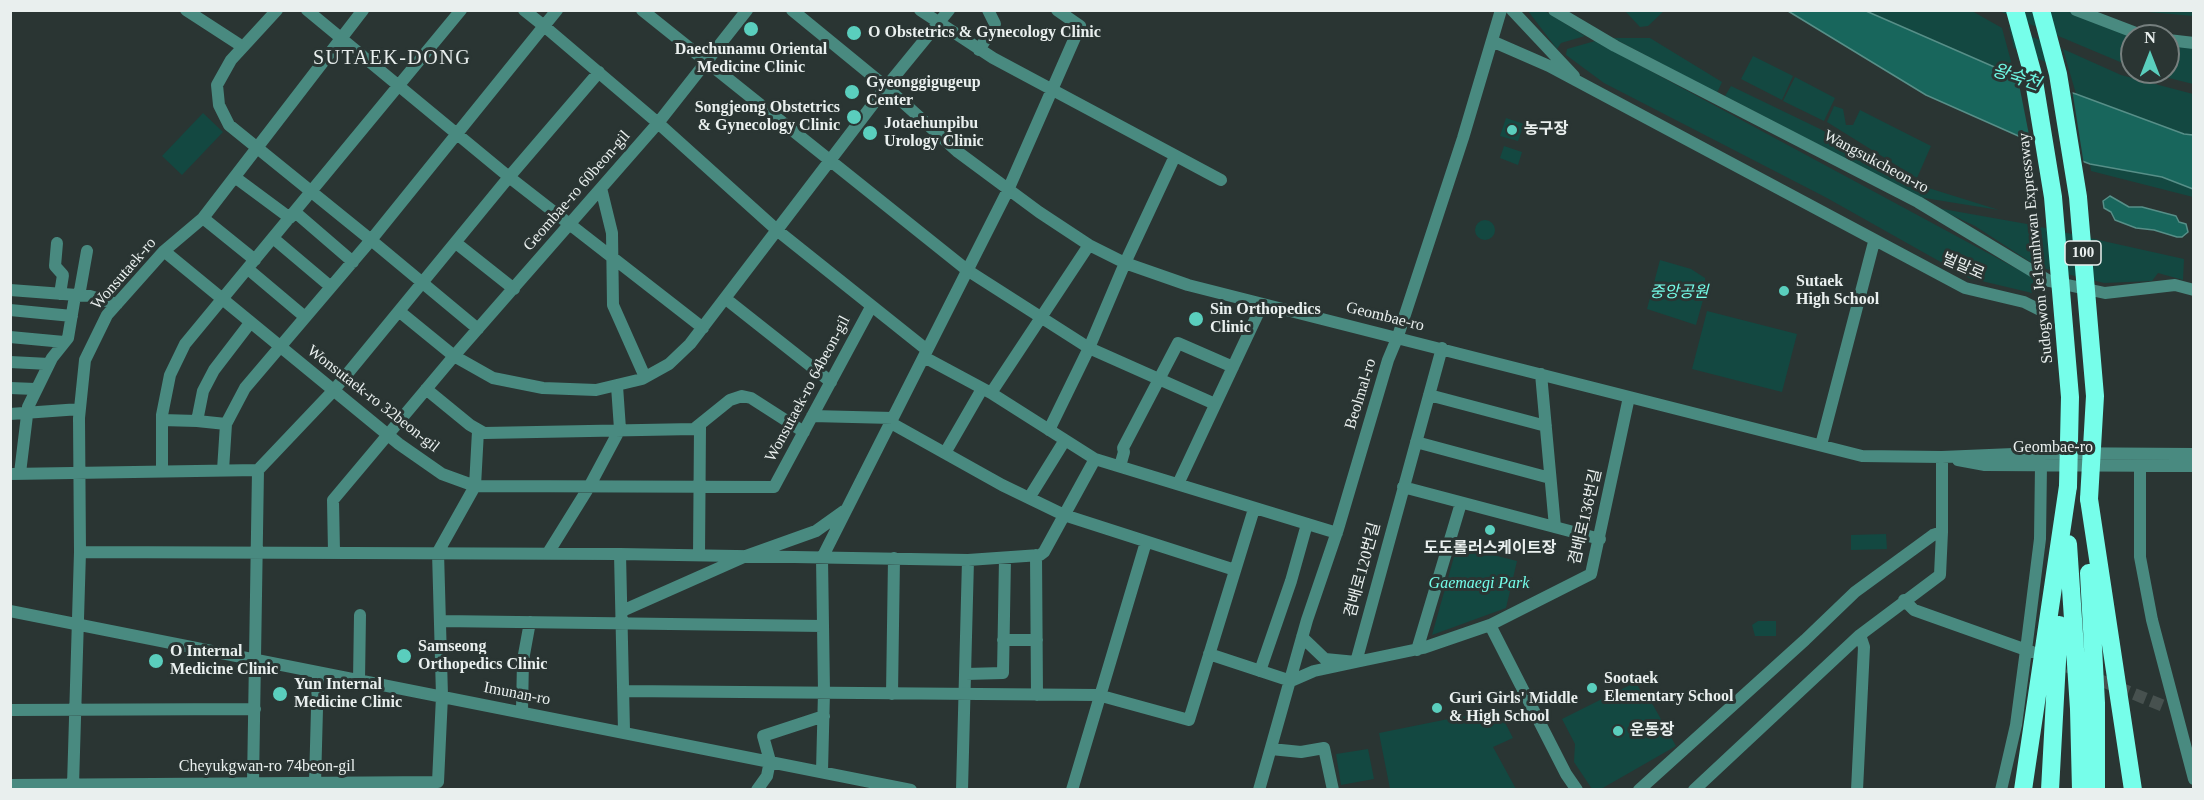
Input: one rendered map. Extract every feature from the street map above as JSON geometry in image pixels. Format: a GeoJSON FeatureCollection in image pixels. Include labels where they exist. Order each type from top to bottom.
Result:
{"type":"FeatureCollection","features":[{"type":"Feature","properties":{"kind":"highway","name":"Sudogwon Je1sunhwan Expressway"},"geometry":{"type":"LineString","coordinates":[[2015,10],[2033,75],[2053,197],[2070,397],[2068,486],[2050,789]]}},
{"type":"Feature","properties":{"kind":"highway","name":"100"},"geometry":{"type":"LineString","coordinates":[[2041,10],[2064,105],[2078,197],[2095,396],[2089,580],[2096,703],[2096,789]]}},
{"type":"Feature","properties":{"kind":"highway","name":"Sudogwon Je1sunhwan Expressway"},"geometry":{"type":"LineString","coordinates":[[2068,486],[2081,789]]}},
{"type":"Feature","properties":{"kind":"highway"},"geometry":{"type":"LineString","coordinates":[[2023,789],[2068,486]]}},
{"type":"Feature","properties":{"kind":"highway","name":"100"},"geometry":{"type":"LineString","coordinates":[[2090,500],[2133,789]]}},
{"type":"Feature","properties":{"kind":"street"},"geometry":{"type":"LineString","coordinates":[[186,10],[243,47]]}},
{"type":"Feature","properties":{"kind":"street"},"geometry":{"type":"LineString","coordinates":[[277,10],[231,60],[217,85],[219,105],[229,125],[478,329]]}},
{"type":"Feature","properties":{"kind":"street"},"geometry":{"type":"LineString","coordinates":[[307,10],[569,226],[703,328]]}},
{"type":"Feature","properties":{"kind":"street","name":"Wonsutaek-ro"},"geometry":{"type":"LineString","coordinates":[[73,785],[80,552],[80,409],[85,360],[107,315],[164,251],[203,218],[259,149],[363,10]]}},
{"type":"Feature","properties":{"kind":"street"},"geometry":{"type":"LineString","coordinates":[[162,470],[162,420],[170,375],[185,344],[461,10]]}},
{"type":"Feature","properties":{"kind":"street"},"geometry":{"type":"LineString","coordinates":[[524,10],[658,123],[777,231],[926,353],[1095,459],[1337,533]]}},
{"type":"Feature","properties":{"kind":"street"},"geometry":{"type":"LineString","coordinates":[[223,470],[226,424],[245,388],[353,262],[557,10]]}},
{"type":"Feature","properties":{"kind":"street"},"geometry":{"type":"LineString","coordinates":[[642,10],[967,270],[1089,348],[1215,404]]}},
{"type":"Feature","properties":{"kind":"street","name":"Geombae-ro 60beon-gil"},"geometry":{"type":"LineString","coordinates":[[334,552],[333,500],[454,356],[658,123],[747,10]]}},
{"type":"Feature","properties":{"kind":"street","name":"Geombae-ro"},"geometry":{"type":"LineString","coordinates":[[792,10],[886,87],[958,152],[1008,190],[1089,245],[1125,263],[1188,285],[1262,305],[1398,336],[1862,456],[1942,458],[1995,453],[2165,460]]}},
{"type":"Feature","properties":{"kind":"street"},"geometry":{"type":"LineString","coordinates":[[920,10],[979,50],[1051,91],[1221,180]]}},
{"type":"Feature","properties":{"kind":"street"},"geometry":{"type":"LineString","coordinates":[[400,312],[454,356],[493,378],[543,388],[596,390],[617,386],[645,377],[669,364],[703,328],[726,299],[886,87],[949,10]]}},
{"type":"Feature","properties":{"kind":"street"},"geometry":{"type":"LineString","coordinates":[[979,50],[995,24],[988,10]]}},
{"type":"Feature","properties":{"kind":"street"},"geometry":{"type":"LineString","coordinates":[[822,771],[824,692],[822,558],[1008,190],[1080,26],[1057,10]]}},
{"type":"Feature","properties":{"kind":"street","name":"Beolmal-ro"},"geometry":{"type":"LineString","coordinates":[[1259,789],[1302,637],[1337,533],[1388,360],[1398,336],[1494,42],[1501,10]]}},
{"type":"Feature","properties":{"kind":"street"},"geometry":{"type":"LineString","coordinates":[[1512,10],[1580,84]]}},
{"type":"Feature","properties":{"kind":"street","name":"Wangsukcheon-ro"},"geometry":{"type":"LineString","coordinates":[[1554,10],[1615,46],[1918,202],[2049,281],[2105,293],[2175,285],[2193,290]]}},
{"type":"Feature","properties":{"kind":"street"},"geometry":{"type":"LineString","coordinates":[[2076,10],[2120,27]]}},
{"type":"Feature","properties":{"kind":"street","name":"벌말로"},"geometry":{"type":"LineString","coordinates":[[1494,42],[1580,84],[1970,291],[2024,302],[2042,311]]}},
{"type":"Feature","properties":{"kind":"street"},"geometry":{"type":"LineString","coordinates":[[253,783],[258,470],[334,390],[598,72]]}},
{"type":"Feature","properties":{"kind":"street"},"geometry":{"type":"LineString","coordinates":[[1049,430],[1089,348],[1125,263],[1175,156]]}},
{"type":"Feature","properties":{"kind":"street"},"geometry":{"type":"LineString","coordinates":[[236,177],[293,215],[353,262]]}},
{"type":"Feature","properties":{"kind":"street"},"geometry":{"type":"LineString","coordinates":[[601,188],[612,233],[613,305],[645,377]]}},
{"type":"Feature","properties":{"kind":"street"},"geometry":{"type":"LineString","coordinates":[[203,218],[305,316]]}},
{"type":"Feature","properties":{"kind":"street"},"geometry":{"type":"LineString","coordinates":[[273,238],[331,287]]}},
{"type":"Feature","properties":{"kind":"street"},"geometry":{"type":"LineString","coordinates":[[1821,445],[1874,242]]}},
{"type":"Feature","properties":{"kind":"street"},"geometry":{"type":"LineString","coordinates":[[57,243],[55,266],[63,275],[60,294]]}},
{"type":"Feature","properties":{"kind":"street"},"geometry":{"type":"LineString","coordinates":[[456,243],[513,289]]}},
{"type":"Feature","properties":{"kind":"street"},"geometry":{"type":"LineString","coordinates":[[945,453],[1089,245]]}},
{"type":"Feature","properties":{"kind":"street"},"geometry":{"type":"LineString","coordinates":[[87,251],[68,338],[49,364],[35,389],[27,415],[16,474],[79,471],[258,470]]}},
{"type":"Feature","properties":{"kind":"street","name":"Wonsutaek-ro 32beon-gil"},"geometry":{"type":"LineString","coordinates":[[164,251],[387,435],[441,474],[475,486],[774,487]]}},
{"type":"Feature","properties":{"kind":"street"},"geometry":{"type":"LineString","coordinates":[[10,290],[77,296],[117,304]]}},
{"type":"Feature","properties":{"kind":"street"},"geometry":{"type":"LineString","coordinates":[[726,299],[831,382]]}},
{"type":"Feature","properties":{"kind":"street"},"geometry":{"type":"LineString","coordinates":[[1178,484],[1262,305]]}},
{"type":"Feature","properties":{"kind":"street","name":"Wonsutaek-ro 64beon-gil"},"geometry":{"type":"LineString","coordinates":[[774,487],[871,308]]}},
{"type":"Feature","properties":{"kind":"street"},"geometry":{"type":"LineString","coordinates":[[10,310],[72,316]]}},
{"type":"Feature","properties":{"kind":"street"},"geometry":{"type":"LineString","coordinates":[[197,421],[203,391],[214,370],[250,323]]}},
{"type":"Feature","properties":{"kind":"street"},"geometry":{"type":"LineString","coordinates":[[10,337],[64,342]]}},
{"type":"Feature","properties":{"kind":"street"},"geometry":{"type":"LineString","coordinates":[[1120,466],[1123,448],[1161,380],[1178,343],[1233,367]]}},
{"type":"Feature","properties":{"kind":"street","name":"겸배로120번길"},"geometry":{"type":"LineString","coordinates":[[1356,662],[1442,348]]}},
{"type":"Feature","properties":{"kind":"street"},"geometry":{"type":"LineString","coordinates":[[10,362],[49,364]]}},
{"type":"Feature","properties":{"kind":"street"},"geometry":{"type":"LineString","coordinates":[[1541,374],[1555,527]]}},
{"type":"Feature","properties":{"kind":"street"},"geometry":{"type":"LineString","coordinates":[[548,553],[589,487],[620,429],[617,386]]}},
{"type":"Feature","properties":{"kind":"street"},"geometry":{"type":"LineString","coordinates":[[10,388],[35,389]]}},
{"type":"Feature","properties":{"kind":"street"},"geometry":{"type":"LineString","coordinates":[[426,389],[478,431],[514,434],[700,427],[730,400],[742,396],[752,398],[804,432]]}},
{"type":"Feature","properties":{"kind":"street"},"geometry":{"type":"LineString","coordinates":[[1429,395],[1546,426]]}},
{"type":"Feature","properties":{"kind":"street","name":"겸배로136번길"},"geometry":{"type":"LineString","coordinates":[[1291,681],[1314,671],[1417,650],[1490,625],[1584,580],[1592,570],[1600,539],[1629,397]]}},
{"type":"Feature","properties":{"kind":"street"},"geometry":{"type":"LineString","coordinates":[[10,414],[27,415],[80,409]]}},
{"type":"Feature","properties":{"kind":"street"},"geometry":{"type":"LineString","coordinates":[[812,416],[892,421],[945,453],[1064,515],[1235,570]]}},
{"type":"Feature","properties":{"kind":"street"},"geometry":{"type":"LineString","coordinates":[[162,420],[226,424]]}},
{"type":"Feature","properties":{"kind":"street"},"geometry":{"type":"LineString","coordinates":[[699,555],[700,427]]}},
{"type":"Feature","properties":{"kind":"street"},"geometry":{"type":"LineString","coordinates":[[438,552],[475,486],[478,431]]}},
{"type":"Feature","properties":{"kind":"street"},"geometry":{"type":"LineString","coordinates":[[1029,498],[1065,440]]}},
{"type":"Feature","properties":{"kind":"street"},"geometry":{"type":"LineString","coordinates":[[1416,442],[1550,478]]}},
{"type":"Feature","properties":{"kind":"street"},"geometry":{"type":"LineString","coordinates":[[2165,460],[2193,453]]}},
{"type":"Feature","properties":{"kind":"street"},"geometry":{"type":"LineString","coordinates":[[1694,789],[1860,635],[1940,575],[1942,458]]}},
{"type":"Feature","properties":{"kind":"street","name":"Geombae-ro"},"geometry":{"type":"LineString","coordinates":[[1942,458],[1985,465],[2140,465],[2165,460]]}},
{"type":"Feature","properties":{"kind":"street"},"geometry":{"type":"LineString","coordinates":[[80,552],[438,552],[968,560],[1005,558],[1044,552],[1095,459]]}},
{"type":"Feature","properties":{"kind":"street"},"geometry":{"type":"LineString","coordinates":[[2165,460],[2193,466]]}},
{"type":"Feature","properties":{"kind":"street"},"geometry":{"type":"LineString","coordinates":[[2165,460],[2193,472]]}},
{"type":"Feature","properties":{"kind":"street"},"geometry":{"type":"LineString","coordinates":[[2001,789],[2031,652],[2040,539],[2041,465]]}},
{"type":"Feature","properties":{"kind":"street"},"geometry":{"type":"LineString","coordinates":[[2140,465],[2140,557],[2152,620],[2169,678],[2170,708],[2181,727],[2193,779]]}},
{"type":"Feature","properties":{"kind":"street"},"geometry":{"type":"LineString","coordinates":[[1403,487],[1600,539]]}},
{"type":"Feature","properties":{"kind":"street"},"geometry":{"type":"LineString","coordinates":[[1417,650],[1461,503]]}},
{"type":"Feature","properties":{"kind":"street"},"geometry":{"type":"LineString","coordinates":[[622,617],[746,556],[816,531],[848,509]]}},
{"type":"Feature","properties":{"kind":"street"},"geometry":{"type":"LineString","coordinates":[[623,691],[1098,695],[1189,720],[1254,509]]}},
{"type":"Feature","properties":{"kind":"street"},"geometry":{"type":"LineString","coordinates":[[1260,671],[1288,592],[1307,524]]}},
{"type":"Feature","properties":{"kind":"street"},"geometry":{"type":"LineString","coordinates":[[1639,789],[1855,592],[1934,535],[1942,532]]}},
{"type":"Feature","properties":{"kind":"street"},"geometry":{"type":"LineString","coordinates":[[1072,789],[1098,695],[1146,542]]}},
{"type":"Feature","properties":{"kind":"street","name":"Cheyukgwan-ro 74beon-gil"},"geometry":{"type":"LineString","coordinates":[[10,785],[315,783],[438,786],[442,696],[438,552]]}},
{"type":"Feature","properties":{"kind":"street"},"geometry":{"type":"LineString","coordinates":[[620,554],[624,731]]}},
{"type":"Feature","properties":{"kind":"street"},"geometry":{"type":"LineString","coordinates":[[1036,555],[1037,695]]}},
{"type":"Feature","properties":{"kind":"street"},"geometry":{"type":"LineString","coordinates":[[892,693],[894,558]]}},
{"type":"Feature","properties":{"kind":"street"},"geometry":{"type":"LineString","coordinates":[[966,674],[1003,673],[1005,558]]}},
{"type":"Feature","properties":{"kind":"street"},"geometry":{"type":"LineString","coordinates":[[962,789],[968,560]]}},
{"type":"Feature","properties":{"kind":"street"},"geometry":{"type":"LineString","coordinates":[[1904,600],[1914,610],[2031,652]]}},
{"type":"Feature","properties":{"kind":"street","name":"Imunan-ro"},"geometry":{"type":"LineString","coordinates":[[10,611],[908,789]]}},
{"type":"Feature","properties":{"kind":"street"},"geometry":{"type":"LineString","coordinates":[[359,680],[360,615]]}},
{"type":"Feature","properties":{"kind":"street"},"geometry":{"type":"LineString","coordinates":[[441,621],[530,622],[622,617],[823,626]]}},
{"type":"Feature","properties":{"kind":"street"},"geometry":{"type":"LineString","coordinates":[[522,711],[523,660],[530,622]]}},
{"type":"Feature","properties":{"kind":"street"},"geometry":{"type":"LineString","coordinates":[[1490,625],[1566,774],[1577,789]]}},
{"type":"Feature","properties":{"kind":"street"},"geometry":{"type":"LineString","coordinates":[[1857,789],[1864,646],[1860,635]]}},
{"type":"Feature","properties":{"kind":"street"},"geometry":{"type":"LineString","coordinates":[[1302,637],[1325,659],[1356,662]]}},
{"type":"Feature","properties":{"kind":"street"},"geometry":{"type":"LineString","coordinates":[[1003,640],[1037,640]]}},
{"type":"Feature","properties":{"kind":"street"},"geometry":{"type":"LineString","coordinates":[[1209,654],[1291,681]]}},
{"type":"Feature","properties":{"kind":"street"},"geometry":{"type":"LineString","coordinates":[[315,783],[318,672]]}},
{"type":"Feature","properties":{"kind":"street"},"geometry":{"type":"LineString","coordinates":[[10,710],[255,709]]}},
{"type":"Feature","properties":{"kind":"street"},"geometry":{"type":"LineString","coordinates":[[757,789],[767,776],[771,761],[764,736],[824,716]]}},
{"type":"Feature","properties":{"kind":"street"},"geometry":{"type":"LineString","coordinates":[[2181,727],[2193,730]]}},
{"type":"Feature","properties":{"kind":"street"},"geometry":{"type":"LineString","coordinates":[[1270,749],[1301,752],[1324,748],[1333,789]]}},
{"type":"Feature","properties":{"kind":"green space"},"geometry":{"type":"Polygon","coordinates":[[[1528,11],[1545,11],[1585,36],[1561,43],[1557,49],[1528,11]]]}},
{"type":"Feature","properties":{"kind":"green space"},"geometry":{"type":"Polygon","coordinates":[[[1625,11],[1664,11],[1648,26],[1640,27],[1625,11]]]}},
{"type":"Feature","properties":{"kind":"green space"},"geometry":{"type":"Polygon","coordinates":[[[1866,11],[1972,11],[2002,28],[2015,76],[1866,11]]]}},
{"type":"Feature","properties":{"kind":"green space"},"geometry":{"type":"Polygon","coordinates":[[[1999,11],[2072,11],[2120,31],[2120,62],[1999,11]]]}},
{"type":"Feature","properties":{"kind":"green space"},"geometry":{"type":"Polygon","coordinates":[[[2145,11],[2193,11],[2193,16],[2148,12],[2145,11]]]}},
{"type":"Feature","properties":{"kind":"green space"},"geometry":{"type":"Polygon","coordinates":[[[2009,27],[2061,49],[2066,71],[2014,48],[2009,27]]]}},
{"type":"Feature","properties":{"kind":"green space"},"geometry":{"type":"Polygon","coordinates":[[[1613,38],[1650,38],[1722,82],[1717,93],[1613,38]]]}},
{"type":"Feature","properties":{"kind":"green space"},"geometry":{"type":"Polygon","coordinates":[[[1595,41],[2034,278],[2032,293],[1969,278],[1827,198],[1604,83],[1566,55],[1567,49],[1595,41]]]}},
{"type":"Feature","properties":{"kind":"green space"},"geometry":{"type":"Polygon","coordinates":[[[2180,44],[2193,46],[2193,84],[2180,81],[2180,44]]]}},
{"type":"Feature","properties":{"kind":"green space"},"geometry":{"type":"Polygon","coordinates":[[[2063,49],[2120,75],[2120,84],[2155,84],[2193,94],[2193,135],[2184,134],[2076,94],[2063,49]]]}},
{"type":"Feature","properties":{"kind":"green space"},"geometry":{"type":"Polygon","coordinates":[[[1753,56],[1793,76],[1782,100],[1741,79],[1753,56]]]}},
{"type":"Feature","properties":{"kind":"green space"},"geometry":{"type":"Polygon","coordinates":[[[1795,77],[1835,98],[1824,121],[1783,101],[1795,77]]]}},
{"type":"Feature","properties":{"kind":"green space"},"geometry":{"type":"Polygon","coordinates":[[[1731,86],[1820,129],[1922,186],[1999,210],[1918,197],[1725,96],[1731,86]]]}},
{"type":"Feature","properties":{"kind":"green space"},"geometry":{"type":"Polygon","coordinates":[[[1834,106],[1843,109],[1846,125],[1853,125],[1860,110],[1931,146],[1917,178],[1827,122],[1834,106]]]}},
{"type":"Feature","properties":{"kind":"green space"},"geometry":{"type":"Polygon","coordinates":[[[203,113],[223,132],[182,175],[162,156],[203,113]]]}},
{"type":"Feature","properties":{"kind":"green space","name":"농구장"},"geometry":{"type":"Polygon","coordinates":[[[1506,118],[1524,124],[1518,141],[1500,136],[1506,118]]]}},
{"type":"Feature","properties":{"kind":"green space"},"geometry":{"type":"Polygon","coordinates":[[[1504,146],[1522,152],[1518,165],[1500,158],[1504,146]]]}},
{"type":"Feature","properties":{"kind":"green space"},"geometry":{"type":"Polygon","coordinates":[[[2090,164],[2162,177],[2193,189],[2193,197],[2091,171],[2090,164]]]}},
{"type":"Feature","properties":{"kind":"green space"},"geometry":{"type":"Polygon","coordinates":[[[1937,208],[2027,224],[2184,259],[2183,280],[2158,273],[2152,281],[2104,283],[2038,267],[1975,226],[1937,208]]]}},
{"type":"Feature","properties":{"kind":"green space"},"geometry":{"type":"Polygon","coordinates":[[[1485,220],[1492,223],[1495,230],[1492,237],[1485,240],[1478,237],[1475,230],[1478,223],[1485,220]]]}},
{"type":"Feature","properties":{"kind":"green space","name":"중앙공원"},"geometry":{"type":"Polygon","coordinates":[[[1660,260],[1691,269],[1705,278],[1705,293],[1696,325],[1647,309],[1660,260]]]}},
{"type":"Feature","properties":{"kind":"green space"},"geometry":{"type":"Polygon","coordinates":[[[1707,311],[1797,334],[1782,392],[1692,369],[1707,311]]]}},
{"type":"Feature","properties":{"kind":"green space"},"geometry":{"type":"Polygon","coordinates":[[[1886,534],[1887,549],[1851,550],[1851,535],[1886,534]]]}},
{"type":"Feature","properties":{"kind":"green space","name":"Gaemaegi Park"},"geometry":{"type":"Polygon","coordinates":[[[1457,546],[1517,561],[1506,608],[1432,635],[1457,546]]]}},
{"type":"Feature","properties":{"kind":"green space"},"geometry":{"type":"Polygon","coordinates":[[[1758,621],[1776,621],[1776,636],[1755,636],[1752,625],[1758,621]]]}},
{"type":"Feature","properties":{"kind":"green space","name":"운동장"},"geometry":{"type":"Polygon","coordinates":[[[1636,682],[1643,696],[1653,705],[1676,746],[1601,789],[1592,789],[1574,762],[1575,744],[1562,719],[1636,682]]]}},
{"type":"Feature","properties":{"kind":"green space"},"geometry":{"type":"Polygon","coordinates":[[[1498,709],[1513,738],[1493,747],[1516,789],[1390,789],[1379,733],[1498,709]]]}},
{"type":"Feature","properties":{"kind":"green space"},"geometry":{"type":"Polygon","coordinates":[[[1368,749],[1374,779],[1341,785],[1336,754],[1368,749]]]}},
{"type":"Feature","properties":{"kind":"water","name":"왕숙천"},"geometry":{"type":"Polygon","coordinates":[[[1788,11],[1866,11],[2015,76],[2076,94],[2184,134],[2193,135],[2193,189],[2162,177],[2090,164],[2032,142],[1926,95],[1788,11]]]}},
{"type":"Feature","properties":{"kind":"water"},"geometry":{"type":"Polygon","coordinates":[[[2110,196],[2129,207],[2142,207],[2176,216],[2179,222],[2186,224],[2188,232],[2182,237],[2177,237],[2154,230],[2136,228],[2115,220],[2111,212],[2104,208],[2103,201],[2110,196]]]}},
{"type":"Feature","properties":{"kind":"pier"},"geometry":{"type":"Polygon","coordinates":[[[2017,74],[2072,89],[2084,165],[2031,145],[2017,74]]]}},
{"type":"Feature","properties":{"kind":"tunnel"},"geometry":{"type":"LineString","coordinates":[[2051,660],[2166,707]]}},
{"type":"Feature","properties":{"kind":"place","name":"Daechunamu Oriental Medicine Clinic"},"geometry":{"type":"Point","coordinates":[751,29]}},
{"type":"Feature","properties":{"kind":"place","name":"O Obstetrics & Gynecology Clinic"},"geometry":{"type":"Point","coordinates":[854,33]}},
{"type":"Feature","properties":{"kind":"place","name":"Gyeonggigugeup Center"},"geometry":{"type":"Point","coordinates":[852,92]}},
{"type":"Feature","properties":{"kind":"place","name":"Songjeong Obstetrics & Gynecology Clinic"},"geometry":{"type":"Point","coordinates":[854,117]}},
{"type":"Feature","properties":{"kind":"place","name":"농구장"},"geometry":{"type":"Point","coordinates":[1512,130]}},
{"type":"Feature","properties":{"kind":"place","name":"Jotaehunpibu Urology Clinic"},"geometry":{"type":"Point","coordinates":[870,133]}},
{"type":"Feature","properties":{"kind":"place","name":"Sutaek High School"},"geometry":{"type":"Point","coordinates":[1784,291]}},
{"type":"Feature","properties":{"kind":"place","name":"Sin Orthopedics Clinic"},"geometry":{"type":"Point","coordinates":[1196,319]}},
{"type":"Feature","properties":{"kind":"place","name":"도도롤러스케이트장"},"geometry":{"type":"Point","coordinates":[1490,530]}},
{"type":"Feature","properties":{"kind":"place","name":"Samseong Orthopedics Clinic"},"geometry":{"type":"Point","coordinates":[404,656]}},
{"type":"Feature","properties":{"kind":"place","name":"O Internal Medicine Clinic"},"geometry":{"type":"Point","coordinates":[156,661]}},
{"type":"Feature","properties":{"kind":"place","name":"Sootaek Elementary School"},"geometry":{"type":"Point","coordinates":[1592,688]}},
{"type":"Feature","properties":{"kind":"place","name":"Yun Internal Medicine Clinic"},"geometry":{"type":"Point","coordinates":[280,694]}},
{"type":"Feature","properties":{"kind":"place","name":"Guri Girls' Middle & High School"},"geometry":{"type":"Point","coordinates":[1437,708]}},
{"type":"Feature","properties":{"kind":"place","name":"운동장"},"geometry":{"type":"Point","coordinates":[1618,731]}},
{"type":"Feature","properties":{"kind":"district","name":"SUTAEK-DONG"},"geometry":{"type":"Point","coordinates":[392,59]}}]}
